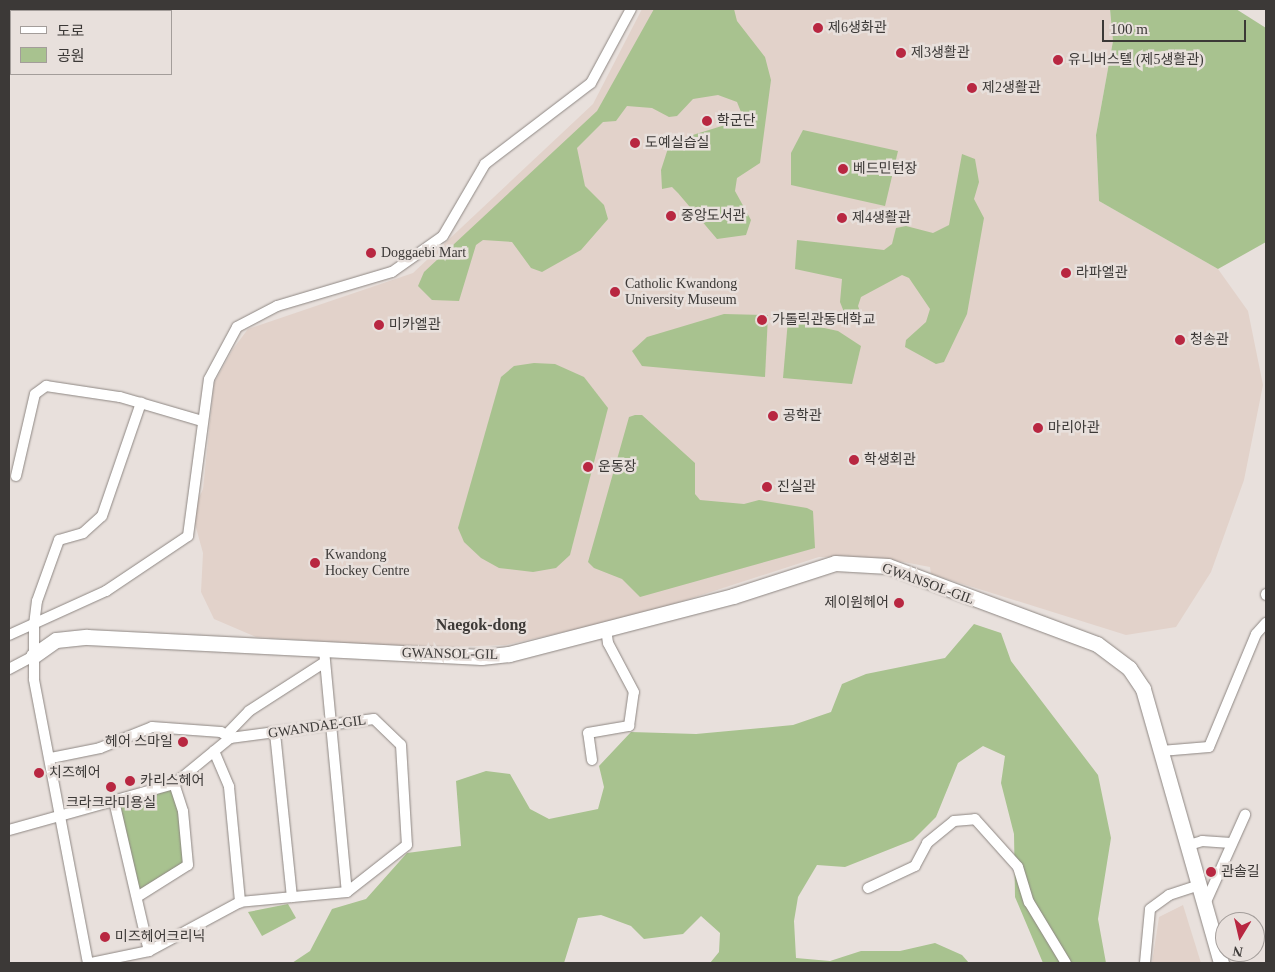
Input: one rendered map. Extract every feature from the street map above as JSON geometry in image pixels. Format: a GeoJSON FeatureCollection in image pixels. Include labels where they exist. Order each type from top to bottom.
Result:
{"type":"FeatureCollection","features":[{"type":"Feature","properties":{"kind":"street"},"geometry":{"type":"LineString","coordinates":[[9,635],[34,626],[117,585],[188,536],[200,468],[202,421],[213,366],[237,327],[277,306],[392,272],[443,236],[486,164],[591,82],[631,9]]}},
{"type":"Feature","properties":{"kind":"street"},"geometry":{"type":"LineString","coordinates":[[16,476],[38,389],[141,403],[202,421]]}},
{"type":"Feature","properties":{"kind":"street"},"geometry":{"type":"LineString","coordinates":[[9,830],[58,818],[174,784],[214,751],[249,712],[325,656],[334,727],[347,892],[240,902],[149,951],[89,963],[58,818],[51,758],[32,656],[34,626],[37,601],[59,540],[84,533],[102,516],[141,403]]}},
{"type":"Feature","properties":{"kind":"street","name":"GWANSOL-GIL"},"geometry":{"type":"LineString","coordinates":[[32,656],[56,640],[71,637],[325,656],[481,657],[733,596],[835,563],[888,566],[1076,635],[1114,655],[1142,689],[1221,963]]}},
{"type":"Feature","properties":{"kind":"street"},"geometry":{"type":"LineString","coordinates":[[1161,751],[1209,747],[1256,634],[1266,623]]}},
{"type":"Feature","properties":{"kind":"street"},"geometry":{"type":"LineString","coordinates":[[592,760],[588,733],[629,726],[634,692],[608,643],[606,628]]}},
{"type":"Feature","properties":{"kind":"street"},"geometry":{"type":"LineString","coordinates":[[9,669],[32,656]]}},
{"type":"Feature","properties":{"kind":"street","name":"GWANDAE-GIL"},"geometry":{"type":"LineString","coordinates":[[228,737],[334,727],[374,719],[401,745],[407,845],[347,892]]}},
{"type":"Feature","properties":{"kind":"street"},"geometry":{"type":"LineString","coordinates":[[51,758],[100,748],[152,726],[183,726],[228,737]]}},
{"type":"Feature","properties":{"kind":"street"},"geometry":{"type":"LineString","coordinates":[[275,733],[292,897]]}},
{"type":"Feature","properties":{"kind":"street"},"geometry":{"type":"LineString","coordinates":[[214,751],[229,787],[240,902]]}},
{"type":"Feature","properties":{"kind":"street"},"geometry":{"type":"LineString","coordinates":[[136,896],[188,865],[183,811],[174,784]]}},
{"type":"Feature","properties":{"kind":"street"},"geometry":{"type":"LineString","coordinates":[[114,801],[149,951]]}},
{"type":"Feature","properties":{"kind":"street"},"geometry":{"type":"LineString","coordinates":[[1205,904],[1230,843],[1245,815]]}},
{"type":"Feature","properties":{"kind":"street"},"geometry":{"type":"LineString","coordinates":[[868,888],[915,866],[927,843],[954,820],[975,819],[1018,867],[1028,902],[1066,963]]}},
{"type":"Feature","properties":{"kind":"street"},"geometry":{"type":"LineString","coordinates":[[1188,845],[1202,841],[1230,843]]}},
{"type":"Feature","properties":{"kind":"street"},"geometry":{"type":"LineString","coordinates":[[1144,963],[1150,910],[1168,895],[1199,885]]}},
{"type":"Feature","properties":{"kind":"shaded area","name":"가톨릭관동대학교"},"geometry":{"type":"Polygon","coordinates":[[[642,9],[1110,9],[1113,41],[1096,135],[1099,201],[1218,269],[1248,311],[1263,385],[1244,480],[1211,572],[1176,627],[1126,635],[931,574],[930,567],[882,558],[819,557],[643,614],[506,645],[423,648],[256,637],[214,619],[201,592],[203,553],[192,513],[203,489],[214,383],[233,349],[248,329],[413,273],[593,104],[642,9]]]}},
{"type":"Feature","properties":{"kind":"shaded area"},"geometry":{"type":"Polygon","coordinates":[[[1183,905],[1201,963],[1152,963],[1159,917],[1183,905]]]}},
{"type":"Feature","properties":{"kind":"green space"},"geometry":{"type":"Polygon","coordinates":[[[654,9],[734,9],[737,21],[765,57],[771,80],[760,163],[737,178],[735,191],[751,220],[746,235],[717,239],[672,187],[662,189],[661,170],[670,142],[738,121],[741,112],[737,102],[718,95],[693,99],[677,116],[669,117],[652,108],[627,106],[616,121],[603,122],[577,148],[585,186],[604,205],[608,219],[581,250],[542,272],[531,268],[512,242],[483,240],[476,245],[459,301],[432,300],[418,286],[424,272],[597,111],[654,9]]]}},
{"type":"Feature","properties":{"kind":"green space"},"geometry":{"type":"Polygon","coordinates":[[[1110,9],[1236,9],[1266,28],[1266,242],[1218,269],[1099,201],[1096,135],[1113,41],[1110,9]]]}},
{"type":"Feature","properties":{"kind":"green space","name":"베드민턴장"},"geometry":{"type":"Polygon","coordinates":[[[803,130],[898,151],[885,206],[791,185],[791,153],[803,130]]]}},
{"type":"Feature","properties":{"kind":"green space"},"geometry":{"type":"Polygon","coordinates":[[[962,154],[975,159],[979,182],[974,199],[984,218],[967,314],[944,362],[936,364],[905,347],[906,340],[926,322],[930,309],[909,278],[902,275],[861,297],[858,306],[863,319],[846,317],[840,302],[842,279],[795,269],[797,240],[884,250],[892,244],[896,228],[906,226],[933,233],[949,225],[962,154]]]}},
{"type":"Feature","properties":{"kind":"green space"},"geometry":{"type":"Polygon","coordinates":[[[724,314],[768,315],[765,377],[642,366],[632,351],[647,337],[724,314]]]}},
{"type":"Feature","properties":{"kind":"green space"},"geometry":{"type":"Polygon","coordinates":[[[788,320],[838,331],[861,346],[852,384],[783,378],[788,320]]]}},
{"type":"Feature","properties":{"kind":"green space"},"geometry":{"type":"Polygon","coordinates":[[[534,363],[555,364],[584,377],[608,408],[570,555],[556,568],[533,572],[499,568],[481,558],[464,542],[458,528],[501,377],[514,366],[534,363]]]}},
{"type":"Feature","properties":{"kind":"green space"},"geometry":{"type":"Polygon","coordinates":[[[642,415],[695,463],[695,494],[700,500],[744,504],[759,500],[807,508],[813,511],[815,548],[640,597],[622,579],[594,568],[588,562],[629,417],[642,415]]]}},
{"type":"Feature","properties":{"kind":"green space"},"geometry":{"type":"Polygon","coordinates":[[[974,624],[1001,633],[1011,661],[1098,775],[1111,838],[1098,919],[1106,963],[1043,963],[1015,897],[1014,834],[1001,783],[1005,756],[983,746],[958,763],[936,817],[913,840],[845,867],[817,865],[798,897],[794,921],[796,958],[830,961],[861,951],[900,951],[935,943],[962,955],[969,963],[710,963],[719,952],[720,933],[701,916],[683,934],[644,939],[631,926],[601,915],[578,918],[564,963],[292,963],[310,951],[332,909],[366,899],[407,853],[461,846],[456,781],[486,771],[510,774],[530,809],[549,819],[598,809],[604,787],[599,766],[631,732],[696,734],[793,725],[831,712],[842,684],[866,674],[945,658],[974,624]]]}},
{"type":"Feature","properties":{"kind":"green space"},"geometry":{"type":"Polygon","coordinates":[[[174,784],[188,865],[137,897],[114,801],[174,784]]]}},
{"type":"Feature","properties":{"kind":"green space"},"geometry":{"type":"Polygon","coordinates":[[[288,904],[296,918],[262,936],[248,912],[288,904]]]}},
{"type":"Feature","properties":{"kind":"place","name":"제6생화관"},"geometry":{"type":"Point","coordinates":[818,28]}},
{"type":"Feature","properties":{"kind":"place","name":"제3생활관"},"geometry":{"type":"Point","coordinates":[901,53]}},
{"type":"Feature","properties":{"kind":"place","name":"유니버스텔 (제5생활관)"},"geometry":{"type":"Point","coordinates":[1058,60]}},
{"type":"Feature","properties":{"kind":"place","name":"제2생활관"},"geometry":{"type":"Point","coordinates":[972,88]}},
{"type":"Feature","properties":{"kind":"place","name":"학군단"},"geometry":{"type":"Point","coordinates":[707,121]}},
{"type":"Feature","properties":{"kind":"place","name":"도예실습실"},"geometry":{"type":"Point","coordinates":[635,143]}},
{"type":"Feature","properties":{"kind":"place","name":"베드민턴장"},"geometry":{"type":"Point","coordinates":[843,169]}},
{"type":"Feature","properties":{"kind":"place","name":"중앙도서관"},"geometry":{"type":"Point","coordinates":[671,216]}},
{"type":"Feature","properties":{"kind":"place","name":"제4생활관"},"geometry":{"type":"Point","coordinates":[842,218]}},
{"type":"Feature","properties":{"kind":"place","name":"Doggaebi Mart"},"geometry":{"type":"Point","coordinates":[371,253]}},
{"type":"Feature","properties":{"kind":"place","name":"라파엘관"},"geometry":{"type":"Point","coordinates":[1066,273]}},
{"type":"Feature","properties":{"kind":"place","name":"Catholic Kwandong University Museum"},"geometry":{"type":"Point","coordinates":[615,292]}},
{"type":"Feature","properties":{"kind":"place","name":"가톨릭관동대학교"},"geometry":{"type":"Point","coordinates":[762,320]}},
{"type":"Feature","properties":{"kind":"place","name":"미카엘관"},"geometry":{"type":"Point","coordinates":[379,325]}},
{"type":"Feature","properties":{"kind":"place","name":"청송관"},"geometry":{"type":"Point","coordinates":[1180,340]}},
{"type":"Feature","properties":{"kind":"place","name":"공학관"},"geometry":{"type":"Point","coordinates":[773,416]}},
{"type":"Feature","properties":{"kind":"place","name":"마리아관"},"geometry":{"type":"Point","coordinates":[1038,428]}},
{"type":"Feature","properties":{"kind":"place","name":"학생회관"},"geometry":{"type":"Point","coordinates":[854,460]}},
{"type":"Feature","properties":{"kind":"place","name":"운동장"},"geometry":{"type":"Point","coordinates":[588,467]}},
{"type":"Feature","properties":{"kind":"place","name":"진실관"},"geometry":{"type":"Point","coordinates":[767,487]}},
{"type":"Feature","properties":{"kind":"place","name":"Kwandong Hockey Centre"},"geometry":{"type":"Point","coordinates":[315,563]}},
{"type":"Feature","properties":{"kind":"place","name":"제이원헤어"},"geometry":{"type":"Point","coordinates":[899,603]}},
{"type":"Feature","properties":{"kind":"place","name":"헤어 스마일"},"geometry":{"type":"Point","coordinates":[183,742]}},
{"type":"Feature","properties":{"kind":"place","name":"치즈헤어"},"geometry":{"type":"Point","coordinates":[39,773]}},
{"type":"Feature","properties":{"kind":"place","name":"카리스헤어"},"geometry":{"type":"Point","coordinates":[130,781]}},
{"type":"Feature","properties":{"kind":"place","name":"크라크라미용실"},"geometry":{"type":"Point","coordinates":[111,787]}},
{"type":"Feature","properties":{"kind":"place","name":"관솔길"},"geometry":{"type":"Point","coordinates":[1211,872]}},
{"type":"Feature","properties":{"kind":"place","name":"미즈헤어크리닉"},"geometry":{"type":"Point","coordinates":[105,937]}},
{"type":"Feature","properties":{"kind":"district","name":"Naegok-dong"},"geometry":{"type":"Point","coordinates":[481,625]}}]}
